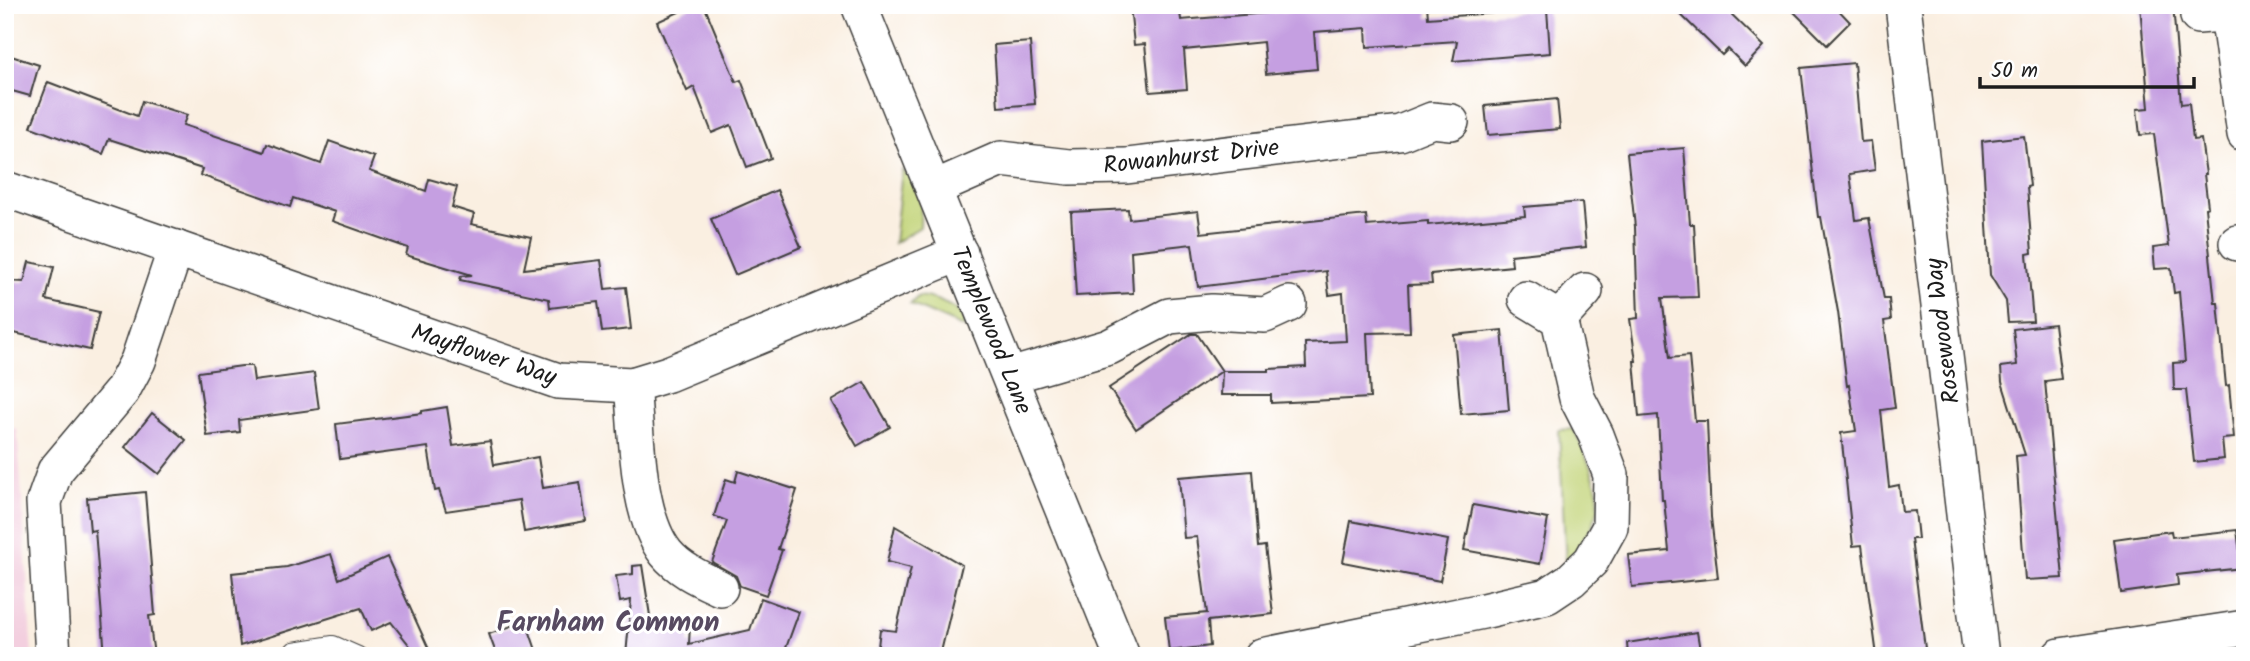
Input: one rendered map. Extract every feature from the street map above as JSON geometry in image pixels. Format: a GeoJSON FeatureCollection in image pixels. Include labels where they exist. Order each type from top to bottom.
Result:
{"type":"FeatureCollection","features":[{"type":"Feature","properties":{"kind":"street","name":"Templewood Lane"},"geometry":{"type":"LineString","coordinates":[[859,5],[1122,656]]}},
{"type":"Feature","properties":{"kind":"street","name":"Rosewood Way"},"geometry":{"type":"LineString","coordinates":[[1903,5],[1981,656]]}},
{"type":"Feature","properties":{"kind":"street"},"geometry":{"type":"LineString","coordinates":[[2224,14],[2245,134]]}},
{"type":"Feature","properties":{"kind":"street","name":"Rowanhurst Drive"},"geometry":{"type":"LineString","coordinates":[[935,188],[1001,159],[1069,167],[1127,166],[1400,133],[1432,120],[1451,122]]}},
{"type":"Feature","properties":{"kind":"street","name":"Mayflower Way"},"geometry":{"type":"LineString","coordinates":[[5,189],[558,381],[632,385],[668,374],[960,253]]}},
{"type":"Feature","properties":{"kind":"street"},"geometry":{"type":"LineString","coordinates":[[53,656],[44,502],[55,471],[122,391],[138,360],[176,248]]}},
{"type":"Feature","properties":{"kind":"street"},"geometry":{"type":"LineString","coordinates":[[1559,319],[1585,291]]}},
{"type":"Feature","properties":{"kind":"street"},"geometry":{"type":"LineString","coordinates":[[1262,656],[1547,596],[1571,580],[1591,561],[1610,527],[1611,475],[1596,435],[1577,398],[1559,319],[1526,299]]}},
{"type":"Feature","properties":{"kind":"street"},"geometry":{"type":"LineString","coordinates":[[1010,376],[1109,347],[1169,316],[1212,312],[1265,315],[1289,304]]}},
{"type":"Feature","properties":{"kind":"street"},"geometry":{"type":"LineString","coordinates":[[632,385],[643,498],[656,536],[676,563],[720,588]]}},
{"type":"Feature","properties":{"kind":"street"},"geometry":{"type":"LineString","coordinates":[[2060,656],[2245,628]]}},
{"type":"Feature","properties":{"kind":"lane"},"geometry":{"type":"LineString","coordinates":[[294,651],[333,645],[358,656]]}},
{"type":"Feature","properties":{"kind":"shaded area"},"geometry":{"type":"Polygon","coordinates":[[[17,428],[32,656],[5,656],[5,430],[17,428]]]}},
{"type":"Feature","properties":{"kind":"green space"},"geometry":{"type":"Polygon","coordinates":[[[902,170],[916,181],[921,206],[920,227],[894,243],[902,170]]]}},
{"type":"Feature","properties":{"kind":"green space"},"geometry":{"type":"Polygon","coordinates":[[[919,296],[952,307],[962,314],[965,328],[910,304],[919,296]]]}},
{"type":"Feature","properties":{"kind":"green space"},"geometry":{"type":"Polygon","coordinates":[[[1574,429],[1592,471],[1598,504],[1591,527],[1566,566],[1559,430],[1574,429]]]}},
{"type":"Feature","properties":{"kind":"building"},"geometry":{"type":"Polygon","coordinates":[[[694,5],[704,5],[736,82],[741,80],[771,158],[747,167],[731,125],[712,133],[694,87],[687,91],[657,22],[694,5]]]}},
{"type":"Feature","properties":{"kind":"building"},"geometry":{"type":"Polygon","coordinates":[[[1130,5],[1179,5],[1181,20],[1366,5],[1427,5],[1428,18],[1547,9],[1550,53],[1453,61],[1457,41],[1367,47],[1366,28],[1314,32],[1317,69],[1266,74],[1263,42],[1184,50],[1187,89],[1150,92],[1145,44],[1134,45],[1130,5]]]}},
{"type":"Feature","properties":{"kind":"building"},"geometry":{"type":"Polygon","coordinates":[[[1671,5],[1722,5],[1764,46],[1745,66],[1728,49],[1722,55],[1671,5]]]}},
{"type":"Feature","properties":{"kind":"building"},"geometry":{"type":"Polygon","coordinates":[[[1787,5],[1834,5],[1850,22],[1827,45],[1787,5]]]}},
{"type":"Feature","properties":{"kind":"building"},"geometry":{"type":"Polygon","coordinates":[[[2140,5],[2173,5],[2181,104],[2189,103],[2193,140],[2201,139],[2215,303],[2218,303],[2234,438],[2222,439],[2224,459],[2194,462],[2186,390],[2174,390],[2173,363],[2185,362],[2179,292],[2174,293],[2171,268],[2155,269],[2153,248],[2169,246],[2154,134],[2140,135],[2137,109],[2149,108],[2140,5]]]}},
{"type":"Feature","properties":{"kind":"building"},"geometry":{"type":"Polygon","coordinates":[[[1030,42],[1035,104],[998,107],[994,45],[1030,42]]]}},
{"type":"Feature","properties":{"kind":"building"},"geometry":{"type":"Polygon","coordinates":[[[5,54],[39,65],[30,96],[5,89],[5,54]]]}},
{"type":"Feature","properties":{"kind":"building"},"geometry":{"type":"Polygon","coordinates":[[[1854,63],[1861,142],[1871,141],[1875,170],[1850,174],[1856,220],[1869,218],[1884,299],[1889,299],[1891,320],[1884,321],[1895,408],[1881,410],[1889,487],[1899,485],[1902,512],[1915,511],[1918,539],[1911,539],[1926,656],[1877,656],[1862,545],[1853,546],[1841,433],[1856,431],[1849,385],[1847,386],[1838,312],[1821,217],[1818,217],[1801,68],[1854,63]]]}},
{"type":"Feature","properties":{"kind":"building"},"geometry":{"type":"Polygon","coordinates":[[[48,82],[137,116],[142,101],[187,115],[183,125],[264,152],[267,144],[321,164],[329,141],[374,157],[369,171],[426,191],[429,179],[457,187],[452,207],[474,214],[471,224],[531,237],[524,269],[601,260],[605,289],[626,287],[631,329],[602,332],[598,302],[550,308],[549,299],[460,280],[461,276],[472,275],[406,255],[408,248],[332,221],[335,212],[293,198],[290,207],[200,175],[202,169],[109,139],[103,154],[31,127],[48,82]]]}},
{"type":"Feature","properties":{"kind":"building"},"geometry":{"type":"Polygon","coordinates":[[[1557,99],[1560,129],[1488,135],[1485,106],[1557,99]]]}},
{"type":"Feature","properties":{"kind":"building"},"geometry":{"type":"Polygon","coordinates":[[[2024,136],[2030,186],[2027,187],[2032,253],[2027,254],[2033,321],[2008,322],[2006,301],[1990,275],[1982,141],[2024,136]]]}},
{"type":"Feature","properties":{"kind":"building"},"geometry":{"type":"Polygon","coordinates":[[[1684,148],[1690,224],[1694,224],[1698,297],[1662,298],[1670,358],[1689,356],[1695,421],[1707,421],[1711,517],[1718,578],[1632,587],[1628,555],[1669,551],[1662,500],[1658,415],[1639,417],[1636,361],[1630,319],[1638,318],[1635,227],[1627,153],[1684,148]]]}},
{"type":"Feature","properties":{"kind":"building"},"geometry":{"type":"Polygon","coordinates":[[[777,190],[801,247],[735,275],[711,219],[777,190]]]}},
{"type":"Feature","properties":{"kind":"building"},"geometry":{"type":"Polygon","coordinates":[[[1582,202],[1586,247],[1511,255],[1512,266],[1431,274],[1432,284],[1408,285],[1410,332],[1367,333],[1370,398],[1271,403],[1271,395],[1221,395],[1222,371],[1269,371],[1306,367],[1305,343],[1346,341],[1343,293],[1329,295],[1326,271],[1198,287],[1192,244],[1131,251],[1133,293],[1076,296],[1071,212],[1128,209],[1129,219],[1198,211],[1201,233],[1366,215],[1367,226],[1428,221],[1428,225],[1525,216],[1524,207],[1582,202]]]}},
{"type":"Feature","properties":{"kind":"building"},"geometry":{"type":"Polygon","coordinates":[[[29,262],[54,267],[46,300],[99,312],[90,350],[5,331],[5,281],[24,282],[29,262]]]}},
{"type":"Feature","properties":{"kind":"building"},"geometry":{"type":"Polygon","coordinates":[[[2054,324],[2061,379],[2045,381],[2063,578],[2025,580],[2016,456],[2025,455],[2002,382],[2001,367],[2017,365],[2013,329],[2054,324]]]}},
{"type":"Feature","properties":{"kind":"building"},"geometry":{"type":"Polygon","coordinates":[[[1502,330],[1509,410],[1461,414],[1454,335],[1502,330]]]}},
{"type":"Feature","properties":{"kind":"building"},"geometry":{"type":"Polygon","coordinates":[[[1191,334],[1197,334],[1222,371],[1136,429],[1109,388],[1191,334]]]}},
{"type":"Feature","properties":{"kind":"building"},"geometry":{"type":"Polygon","coordinates":[[[252,366],[254,381],[314,373],[319,409],[239,420],[240,432],[207,436],[198,372],[252,366]]]}},
{"type":"Feature","properties":{"kind":"building"},"geometry":{"type":"Polygon","coordinates":[[[864,382],[890,427],[857,446],[831,401],[864,382]]]}},
{"type":"Feature","properties":{"kind":"building"},"geometry":{"type":"Polygon","coordinates":[[[447,407],[453,446],[490,441],[494,465],[538,457],[543,488],[580,482],[586,521],[524,532],[519,500],[446,511],[439,490],[435,491],[428,447],[340,459],[336,424],[422,413],[447,407]]]}},
{"type":"Feature","properties":{"kind":"building"},"geometry":{"type":"Polygon","coordinates":[[[152,413],[186,440],[159,474],[125,447],[152,413]]]}},
{"type":"Feature","properties":{"kind":"building"},"geometry":{"type":"Polygon","coordinates":[[[738,471],[797,490],[778,549],[782,550],[766,595],[740,586],[736,576],[712,562],[727,521],[714,516],[726,479],[735,482],[738,471]]]}},
{"type":"Feature","properties":{"kind":"building"},"geometry":{"type":"Polygon","coordinates":[[[1252,471],[1258,547],[1265,546],[1273,614],[1208,621],[1210,646],[1169,651],[1165,617],[1207,613],[1197,537],[1184,538],[1179,477],[1252,471]]]}},
{"type":"Feature","properties":{"kind":"building"},"geometry":{"type":"Polygon","coordinates":[[[145,492],[155,615],[149,616],[154,656],[105,656],[95,530],[90,531],[87,498],[145,492]]]}},
{"type":"Feature","properties":{"kind":"building"},"geometry":{"type":"Polygon","coordinates":[[[1473,505],[1548,519],[1540,564],[1464,550],[1473,505]]]}},
{"type":"Feature","properties":{"kind":"building"},"geometry":{"type":"Polygon","coordinates":[[[1351,521],[1448,540],[1440,581],[1343,562],[1351,521]]]}},
{"type":"Feature","properties":{"kind":"building"},"geometry":{"type":"Polygon","coordinates":[[[895,526],[962,565],[940,656],[877,656],[880,629],[896,631],[911,568],[887,562],[895,526]]]}},
{"type":"Feature","properties":{"kind":"building"},"geometry":{"type":"Polygon","coordinates":[[[2237,530],[2242,568],[2177,575],[2178,585],[2121,593],[2114,539],[2171,531],[2172,537],[2237,530]]]}},
{"type":"Feature","properties":{"kind":"building"},"geometry":{"type":"Polygon","coordinates":[[[331,554],[339,579],[387,557],[432,656],[418,656],[391,622],[371,631],[361,608],[240,646],[232,573],[287,567],[331,554]]]}},
{"type":"Feature","properties":{"kind":"building"},"geometry":{"type":"Polygon","coordinates":[[[642,565],[651,622],[690,625],[689,644],[750,630],[761,598],[799,612],[783,656],[626,656],[631,600],[620,602],[616,576],[633,574],[633,566],[642,565]]]}},
{"type":"Feature","properties":{"kind":"building"},"geometry":{"type":"Polygon","coordinates":[[[526,621],[538,656],[497,656],[489,634],[526,621]]]}},
{"type":"Feature","properties":{"kind":"building"},"geometry":{"type":"Polygon","coordinates":[[[1697,632],[1701,656],[1628,656],[1627,643],[1697,632]]]}},
{"type":"Feature","properties":{"kind":"district","name":"Farnham Common"},"geometry":{"type":"Point","coordinates":[608,621]}}]}
